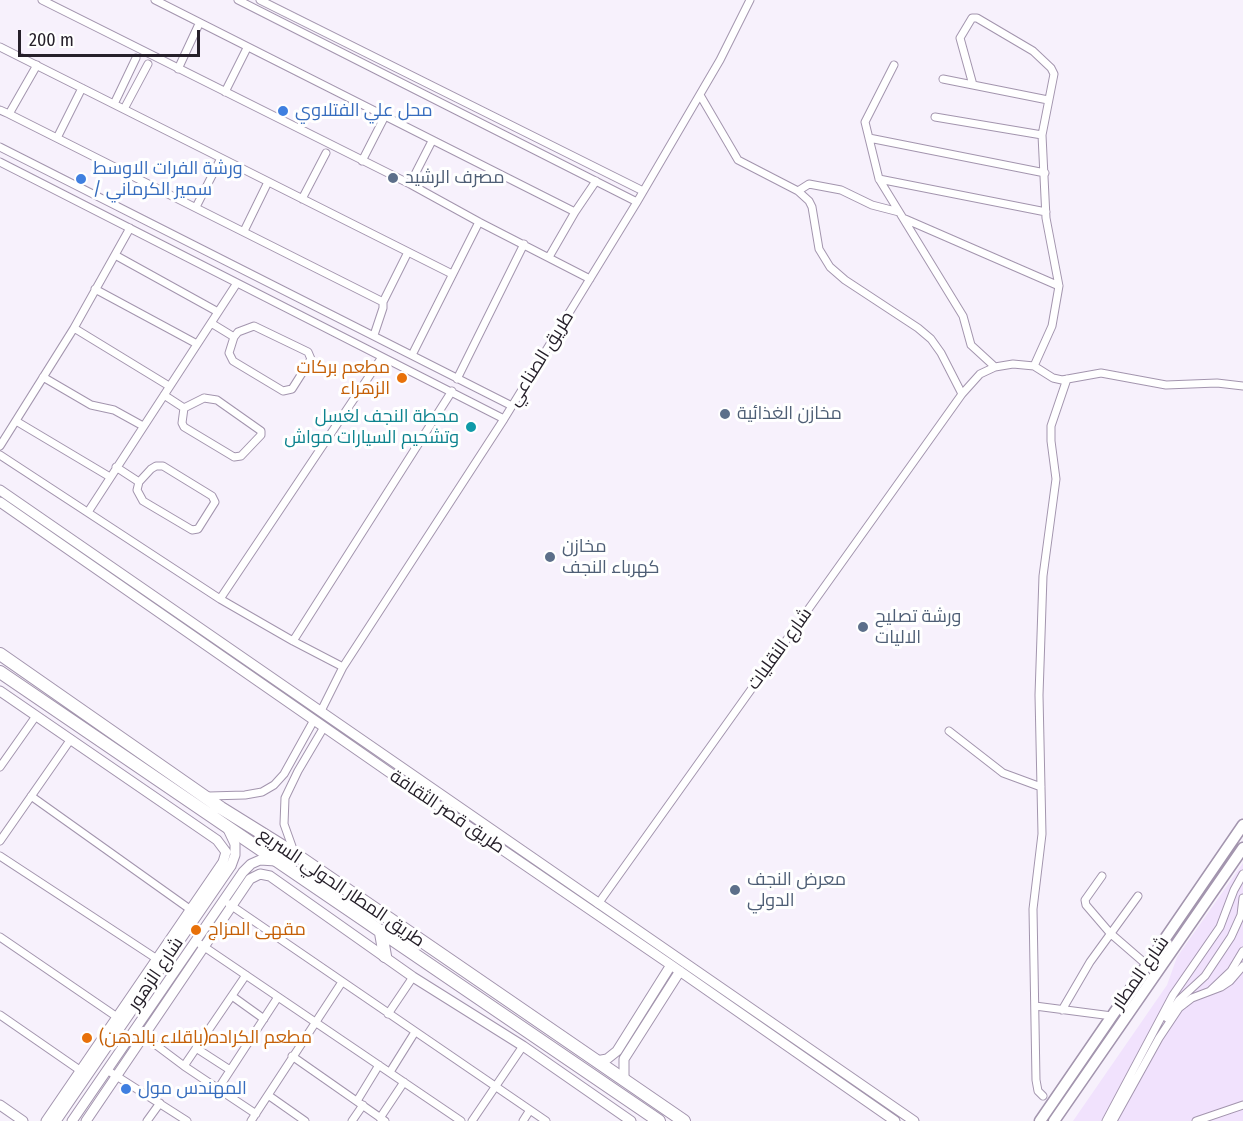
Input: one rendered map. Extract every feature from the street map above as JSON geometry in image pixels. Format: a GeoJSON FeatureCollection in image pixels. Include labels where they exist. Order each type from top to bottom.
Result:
{"type":"FeatureCollection","features":[{"type":"Feature","properties":{"kind":"highway","name":"طريق المطار الحولي السريع"},"geometry":{"type":"LineString","coordinates":[[0,654],[204,796],[295,854],[684,1121]]}},
{"type":"Feature","properties":{"kind":"highway","name":"طريق المطار الحولي السريع"},"geometry":{"type":"LineString","coordinates":[[0,672],[659,1121]]}},
{"type":"Feature","properties":{"kind":"highway"},"geometry":{"type":"LineString","coordinates":[[381,933],[385,956]]}},
{"type":"Feature","properties":{"kind":"highway"},"geometry":{"type":"LineString","coordinates":[[551,1049],[560,1047],[562,1038]]}},
{"type":"Feature","properties":{"kind":"highway"},"geometry":{"type":"LineString","coordinates":[[579,1068],[578,1060],[583,1056],[592,1059]]}},
{"type":"Feature","properties":{"kind":"main road","name":"شارع المطار"},"geometry":{"type":"LineString","coordinates":[[1040,1121],[1243,825]]}},
{"type":"Feature","properties":{"kind":"main road","name":"شارع المطار"},"geometry":{"type":"LineString","coordinates":[[1054,1121],[1243,848]]}},
{"type":"Feature","properties":{"kind":"main road"},"geometry":{"type":"LineString","coordinates":[[1115,1012],[1120,1015],[1129,1015]]}},
{"type":"Feature","properties":{"kind":"main road"},"geometry":{"type":"LineString","coordinates":[[1103,1030],[1110,1028],[1114,1031],[1115,1036]]}},
{"type":"Feature","properties":{"kind":"street"},"geometry":{"type":"LineString","coordinates":[[42,0],[410,184],[590,279]]}},
{"type":"Feature","properties":{"kind":"street"},"geometry":{"type":"LineString","coordinates":[[154,0],[575,212]]}},
{"type":"Feature","properties":{"kind":"street"},"geometry":{"type":"LineString","coordinates":[[238,0],[637,202]]}},
{"type":"Feature","properties":{"kind":"street"},"geometry":{"type":"LineString","coordinates":[[260,0],[643,191]]}},
{"type":"Feature","properties":{"kind":"street","name":"طريق الصناعي"},"geometry":{"type":"LineString","coordinates":[[321,711],[343,667],[504,419],[637,202],[720,60],[750,0]]}},
{"type":"Feature","properties":{"kind":"street"},"geometry":{"type":"LineString","coordinates":[[973,85],[960,38],[972,18],[977,18],[1033,51],[1051,68],[1054,74],[1042,135],[1046,212],[1059,286],[1052,326],[1034,366]]}},
{"type":"Feature","properties":{"kind":"street"},"geometry":{"type":"LineString","coordinates":[[178,69],[199,24]]}},
{"type":"Feature","properties":{"kind":"street"},"geometry":{"type":"LineString","coordinates":[[0,47],[452,274]]}},
{"type":"Feature","properties":{"kind":"street"},"geometry":{"type":"LineString","coordinates":[[225,92],[247,48]]}},
{"type":"Feature","properties":{"kind":"street"},"geometry":{"type":"LineString","coordinates":[[114,104],[136,58]]}},
{"type":"Feature","properties":{"kind":"street"},"geometry":{"type":"LineString","coordinates":[[381,72],[386,63]]}},
{"type":"Feature","properties":{"kind":"street"},"geometry":{"type":"LineString","coordinates":[[124,109],[148,64]]}},
{"type":"Feature","properties":{"kind":"street"},"geometry":{"type":"LineString","coordinates":[[9,114],[37,65]]}},
{"type":"Feature","properties":{"kind":"street"},"geometry":{"type":"LineString","coordinates":[[894,65],[865,122],[879,179],[963,316],[971,345],[995,367],[1013,364],[1034,366],[1053,378],[1067,379],[1101,373],[1166,385],[1217,383],[1243,386]]}},
{"type":"Feature","properties":{"kind":"street"},"geometry":{"type":"LineString","coordinates":[[943,79],[1048,100]]}},
{"type":"Feature","properties":{"kind":"street"},"geometry":{"type":"LineString","coordinates":[[57,138],[82,88]]}},
{"type":"Feature","properties":{"kind":"street"},"geometry":{"type":"LineString","coordinates":[[700,95],[738,160],[804,195],[812,207],[819,249],[830,267],[845,280],[932,339],[962,394]]}},
{"type":"Feature","properties":{"kind":"street"},"geometry":{"type":"LineString","coordinates":[[0,110],[383,302]]}},
{"type":"Feature","properties":{"kind":"street"},"geometry":{"type":"LineString","coordinates":[[362,161],[385,116]]}},
{"type":"Feature","properties":{"kind":"street"},"geometry":{"type":"LineString","coordinates":[[935,117],[1042,135]]}},
{"type":"Feature","properties":{"kind":"street"},"geometry":{"type":"LineString","coordinates":[[516,141],[521,130]]}},
{"type":"Feature","properties":{"kind":"street"},"geometry":{"type":"LineString","coordinates":[[869,138],[1045,173]]}},
{"type":"Feature","properties":{"kind":"street"},"geometry":{"type":"LineString","coordinates":[[410,184],[432,141]]}},
{"type":"Feature","properties":{"kind":"street"},"geometry":{"type":"LineString","coordinates":[[0,147],[512,406]]}},
{"type":"Feature","properties":{"kind":"street"},"geometry":{"type":"LineString","coordinates":[[302,199],[326,153]]}},
{"type":"Feature","properties":{"kind":"street"},"geometry":{"type":"LineString","coordinates":[[196,207],[222,158]]}},
{"type":"Feature","properties":{"kind":"street"},"geometry":{"type":"LineString","coordinates":[[0,162],[504,419]]}},
{"type":"Feature","properties":{"kind":"street"},"geometry":{"type":"LineString","coordinates":[[32,178],[39,175],[39,167]]}},
{"type":"Feature","properties":{"kind":"street"},"geometry":{"type":"LineString","coordinates":[[46,185],[46,177],[53,174]]}},
{"type":"Feature","properties":{"kind":"street"},"geometry":{"type":"LineString","coordinates":[[879,179],[1046,212]]}},
{"type":"Feature","properties":{"kind":"street"},"geometry":{"type":"LineString","coordinates":[[549,258],[596,181]]}},
{"type":"Feature","properties":{"kind":"street"},"geometry":{"type":"LineString","coordinates":[[244,231],[268,182]]}},
{"type":"Feature","properties":{"kind":"street"},"geometry":{"type":"LineString","coordinates":[[798,191],[809,184],[841,190],[1059,286]]}},
{"type":"Feature","properties":{"kind":"street"},"geometry":{"type":"LineString","coordinates":[[412,355],[479,222]]}},
{"type":"Feature","properties":{"kind":"street"},"geometry":{"type":"LineString","coordinates":[[0,446],[74,328],[130,228]]}},
{"type":"Feature","properties":{"kind":"street"},"geometry":{"type":"LineString","coordinates":[[457,379],[524,244]]}},
{"type":"Feature","properties":{"kind":"street"},"geometry":{"type":"LineString","coordinates":[[374,335],[383,302],[408,252]]}},
{"type":"Feature","properties":{"kind":"street"},"geometry":{"type":"LineString","coordinates":[[115,255],[218,312]]}},
{"type":"Feature","properties":{"kind":"street"},"geometry":{"type":"LineString","coordinates":[[88,512],[237,283]]}},
{"type":"Feature","properties":{"kind":"street"},"geometry":{"type":"LineString","coordinates":[[95,289],[197,344]]}},
{"type":"Feature","properties":{"kind":"street"},"geometry":{"type":"LineString","coordinates":[[211,323],[234,337]]}},
{"type":"Feature","properties":{"kind":"street"},"geometry":{"type":"LineString","coordinates":[[254,326],[308,352],[311,359],[292,389],[283,391],[233,361],[230,353],[234,337],[238,332],[254,326]]}},
{"type":"Feature","properties":{"kind":"street"},"geometry":{"type":"LineString","coordinates":[[74,328],[169,386]]}},
{"type":"Feature","properties":{"kind":"street"},"geometry":{"type":"LineString","coordinates":[[220,599],[382,357]]}},
{"type":"Feature","properties":{"kind":"street","name":"شارع النقليات"},"geometry":{"type":"LineString","coordinates":[[598,904],[962,394],[980,374],[995,367]]}},
{"type":"Feature","properties":{"kind":"street"},"geometry":{"type":"LineString","coordinates":[[43,377],[91,405],[114,410],[143,426]]}},
{"type":"Feature","properties":{"kind":"street"},"geometry":{"type":"LineString","coordinates":[[1044,1096],[1038,1091],[1036,1083],[1033,909],[1042,834],[1039,695],[1043,576],[1056,479],[1051,434],[1055,411],[1067,379]]}},
{"type":"Feature","properties":{"kind":"street"},"geometry":{"type":"LineString","coordinates":[[293,641],[452,391]]}},
{"type":"Feature","properties":{"kind":"street"},"geometry":{"type":"LineString","coordinates":[[164,395],[184,408]]}},
{"type":"Feature","properties":{"kind":"street"},"geometry":{"type":"LineString","coordinates":[[204,398],[218,400],[258,428],[261,435],[241,456],[234,457],[184,427],[181,420],[184,408],[204,398]]}},
{"type":"Feature","properties":{"kind":"street"},"geometry":{"type":"LineString","coordinates":[[16,421],[110,477]]}},
{"type":"Feature","properties":{"kind":"street"},"geometry":{"type":"LineString","coordinates":[[0,455],[220,599],[343,667]]}},
{"type":"Feature","properties":{"kind":"street"},"geometry":{"type":"LineString","coordinates":[[164,465],[212,496],[214,502],[198,528],[192,530],[143,501],[137,490],[139,482],[151,469],[164,465]]}},
{"type":"Feature","properties":{"kind":"street"},"geometry":{"type":"LineString","coordinates":[[116,467],[139,482]]}},
{"type":"Feature","properties":{"kind":"street","name":"طريق قصر الثقافة"},"geometry":{"type":"LineString","coordinates":[[0,489],[914,1121]]}},
{"type":"Feature","properties":{"kind":"street","name":"طريق قصر الثقافة"},"geometry":{"type":"LineString","coordinates":[[0,502],[396,777],[680,970],[895,1121]]}},
{"type":"Feature","properties":{"kind":"street"},"geometry":{"type":"LineString","coordinates":[[0,691],[217,840],[225,849],[226,857],[161,961],[117,1017],[104,1044],[81,1071],[46,1121]]}},
{"type":"Feature","properties":{"kind":"street"},"geometry":{"type":"LineString","coordinates":[[297,708],[303,698]]}},
{"type":"Feature","properties":{"kind":"street"},"geometry":{"type":"LineString","coordinates":[[0,767],[36,716]]}},
{"type":"Feature","properties":{"kind":"street"},"geometry":{"type":"LineString","coordinates":[[204,796],[245,795],[262,792],[274,786],[284,774],[314,720]]}},
{"type":"Feature","properties":{"kind":"street"},"geometry":{"type":"LineString","coordinates":[[295,854],[284,824],[285,798],[324,727]]}},
{"type":"Feature","properties":{"kind":"street"},"geometry":{"type":"LineString","coordinates":[[948,731],[1003,773],[1041,787]]}},
{"type":"Feature","properties":{"kind":"street"},"geometry":{"type":"LineString","coordinates":[[0,841],[71,739]]}},
{"type":"Feature","properties":{"kind":"street"},"geometry":{"type":"LineString","coordinates":[[396,777],[401,767]]}},
{"type":"Feature","properties":{"kind":"street"},"geometry":{"type":"LineString","coordinates":[[31,796],[196,907]]}},
{"type":"Feature","properties":{"kind":"street","name":"شارع الزهور"},"geometry":{"type":"LineString","coordinates":[[56,1121],[104,1044],[161,961],[181,938],[196,907],[231,866],[235,855],[233,838],[223,824]]}},
{"type":"Feature","properties":{"kind":"street"},"geometry":{"type":"LineString","coordinates":[[0,856],[161,961],[172,964],[176,969]]}},
{"type":"Feature","properties":{"kind":"street","name":"شارع الزهور"},"geometry":{"type":"LineString","coordinates":[[72,1121],[250,864],[260,860],[276,861]]}},
{"type":"Feature","properties":{"kind":"street"},"geometry":{"type":"LineString","coordinates":[[86,1121],[252,877],[267,874],[413,977],[523,1046],[631,1121]]}},
{"type":"Feature","properties":{"kind":"street"},"geometry":{"type":"LineString","coordinates":[[1106,1121],[1173,995],[1220,927],[1234,890],[1243,874]]}},
{"type":"Feature","properties":{"kind":"street"},"geometry":{"type":"LineString","coordinates":[[1102,876],[1085,903],[1110,933],[1147,965]]}},
{"type":"Feature","properties":{"kind":"street"},"geometry":{"type":"LineString","coordinates":[[1062,1010],[1090,962],[1138,896]]}},
{"type":"Feature","properties":{"kind":"street"},"geometry":{"type":"LineString","coordinates":[[1149,1042],[1178,1002],[1205,976],[1231,938],[1243,910],[1243,898]]}},
{"type":"Feature","properties":{"kind":"street"},"geometry":{"type":"LineString","coordinates":[[223,900],[546,1121]]}},
{"type":"Feature","properties":{"kind":"street"},"geometry":{"type":"LineString","coordinates":[[1230,903],[1243,910]]}},
{"type":"Feature","properties":{"kind":"street"},"geometry":{"type":"LineString","coordinates":[[0,936],[117,1017]]}},
{"type":"Feature","properties":{"kind":"street"},"geometry":{"type":"LineString","coordinates":[[181,938],[186,944],[194,942],[205,947],[461,1121]]}},
{"type":"Feature","properties":{"kind":"street"},"geometry":{"type":"LineString","coordinates":[[1211,990],[1231,971],[1243,951]]}},
{"type":"Feature","properties":{"kind":"street"},"geometry":{"type":"LineString","coordinates":[[592,1059],[607,1059],[613,1055],[671,964]]}},
{"type":"Feature","properties":{"kind":"street"},"geometry":{"type":"LineString","coordinates":[[1113,1121],[1159,1038],[1177,1011],[1192,998],[1218,989],[1230,981],[1243,966]]}},
{"type":"Feature","properties":{"kind":"street"},"geometry":{"type":"LineString","coordinates":[[624,1080],[624,1059],[680,970]]}},
{"type":"Feature","properties":{"kind":"street"},"geometry":{"type":"LineString","coordinates":[[184,1066],[246,975]]}},
{"type":"Feature","properties":{"kind":"street"},"geometry":{"type":"LineString","coordinates":[[388,1014],[413,977]]}},
{"type":"Feature","properties":{"kind":"street"},"geometry":{"type":"LineString","coordinates":[[251,1121],[342,982]]}},
{"type":"Feature","properties":{"kind":"street"},"geometry":{"type":"LineString","coordinates":[[1183,982],[1191,989]]}},
{"type":"Feature","properties":{"kind":"street"},"geometry":{"type":"LineString","coordinates":[[232,996],[264,1019]]}},
{"type":"Feature","properties":{"kind":"street"},"geometry":{"type":"LineString","coordinates":[[218,1089],[278,997]]}},
{"type":"Feature","properties":{"kind":"street"},"geometry":{"type":"LineString","coordinates":[[1035,1006],[1062,1010],[1115,1012]]}},
{"type":"Feature","properties":{"kind":"street"},"geometry":{"type":"LineString","coordinates":[[0,1015],[81,1071]]}},
{"type":"Feature","properties":{"kind":"street"},"geometry":{"type":"LineString","coordinates":[[135,1030],[256,1114]]}},
{"type":"Feature","properties":{"kind":"street"},"geometry":{"type":"LineString","coordinates":[[390,1072],[415,1032]]}},
{"type":"Feature","properties":{"kind":"street"},"geometry":{"type":"LineString","coordinates":[[472,1121],[523,1046]]}},
{"type":"Feature","properties":{"kind":"street"},"geometry":{"type":"LineString","coordinates":[[196,1048],[230,1070]]}},
{"type":"Feature","properties":{"kind":"street"},"geometry":{"type":"LineString","coordinates":[[613,1055],[618,1061],[624,1059]]}},
{"type":"Feature","properties":{"kind":"street"},"geometry":{"type":"LineString","coordinates":[[292,1056],[382,1119],[404,1082]]}},
{"type":"Feature","properties":{"kind":"street"},"geometry":{"type":"LineString","coordinates":[[352,1121],[379,1065]]}},
{"type":"Feature","properties":{"kind":"street"},"geometry":{"type":"LineString","coordinates":[[107,1070],[188,1121]]}},
{"type":"Feature","properties":{"kind":"street"},"geometry":{"type":"LineString","coordinates":[[268,1095],[305,1121]]}},
{"type":"Feature","properties":{"kind":"street"},"geometry":{"type":"LineString","coordinates":[[147,1121],[160,1103]]}},
{"type":"Feature","properties":{"kind":"street"},"geometry":{"type":"LineString","coordinates":[[0,1105],[23,1121]]}},
{"type":"Feature","properties":{"kind":"street"},"geometry":{"type":"LineString","coordinates":[[1196,1121],[1243,1105]]}},
{"type":"Feature","properties":{"kind":"street"},"geometry":{"type":"LineString","coordinates":[[523,1121],[530,1110]]}},
{"type":"Feature","properties":{"kind":"shaded area"},"geometry":{"type":"Polygon","coordinates":[[[1243,863],[1243,1121],[1073,1121],[1167,985],[1177,957],[1243,863]]]}},
{"type":"Feature","properties":{"kind":"place","name":"محل علي الفتلاوي"},"geometry":{"type":"Point","coordinates":[283,111]}},
{"type":"Feature","properties":{"kind":"place","name":"مصرف الرشيد"},"geometry":{"type":"Point","coordinates":[393,178]}},
{"type":"Feature","properties":{"kind":"place","name":"ورشة الفرات الاوسط / سمير الكرماني"},"geometry":{"type":"Point","coordinates":[81,179]}},
{"type":"Feature","properties":{"kind":"place","name":"مطعم بركات الزهراء"},"geometry":{"type":"Point","coordinates":[402,378]}},
{"type":"Feature","properties":{"kind":"place","name":"مخازن الغذائية"},"geometry":{"type":"Point","coordinates":[725,414]}},
{"type":"Feature","properties":{"kind":"place","name":"محطة النجف لغسل وتشحيم السيارات مواش"},"geometry":{"type":"Point","coordinates":[471,427]}},
{"type":"Feature","properties":{"kind":"place","name":"مخازن كهرباء النجف"},"geometry":{"type":"Point","coordinates":[550,557]}},
{"type":"Feature","properties":{"kind":"place","name":"ورشة تصليح الاليات"},"geometry":{"type":"Point","coordinates":[863,627]}},
{"type":"Feature","properties":{"kind":"place","name":"معرض النجف الدولي"},"geometry":{"type":"Point","coordinates":[735,890]}},
{"type":"Feature","properties":{"kind":"place","name":"مقهى المزاج"},"geometry":{"type":"Point","coordinates":[196,930]}},
{"type":"Feature","properties":{"kind":"place","name":"مطعم الكراده(باقلاء بالدهن)"},"geometry":{"type":"Point","coordinates":[87,1038]}},
{"type":"Feature","properties":{"kind":"place","name":"المهندس مول"},"geometry":{"type":"Point","coordinates":[126,1089]}}]}
